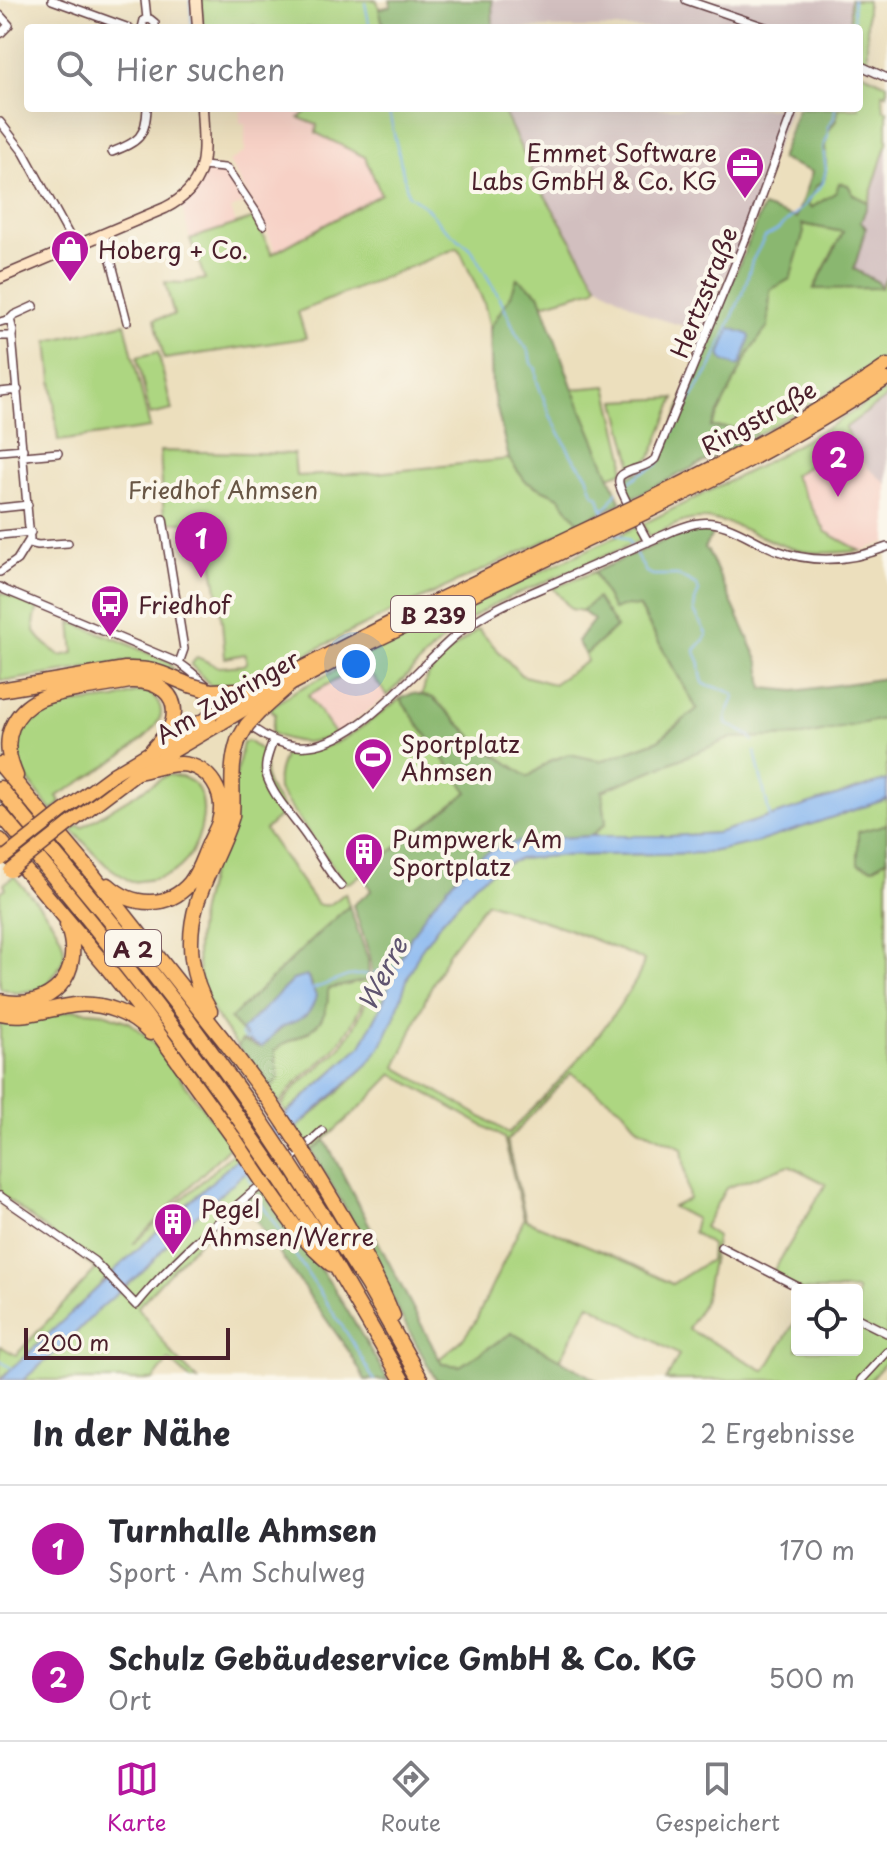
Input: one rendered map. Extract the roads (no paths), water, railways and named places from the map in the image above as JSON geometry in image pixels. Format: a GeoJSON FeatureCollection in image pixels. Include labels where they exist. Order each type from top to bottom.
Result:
{"type":"FeatureCollection","features":[{"type":"Feature","properties":{"kind":"highway","name":"Ringstraße"},"geometry":{"type":"LineString","coordinates":[[649,505],[783,430],[887,365]]}},
{"type":"Feature","properties":{"kind":"highway","name":"Ringstraße"},"geometry":{"type":"LineString","coordinates":[[649,505],[719,478],[887,379]]}},
{"type":"Feature","properties":{"kind":"highway","name":"Am Zubringer"},"geometry":{"type":"LineString","coordinates":[[284,681],[371,643],[495,578],[649,505]]}},
{"type":"Feature","properties":{"kind":"highway"},"geometry":{"type":"LineString","coordinates":[[0,690],[125,669],[143,669],[165,673],[190,685],[248,701],[284,681]]}},
{"type":"Feature","properties":{"kind":"highway"},"geometry":{"type":"LineString","coordinates":[[27,797],[10,761],[9,734],[21,711],[39,698],[130,681],[153,683],[169,696],[173,713],[168,732],[152,750]]}},
{"type":"Feature","properties":{"kind":"highway"},"geometry":{"type":"LineString","coordinates":[[248,701],[284,681]]}},
{"type":"Feature","properties":{"kind":"highway","name":"Am Zubringer"},"geometry":{"type":"LineString","coordinates":[[1,860],[113,774],[152,750],[248,701]]}},
{"type":"Feature","properties":{"kind":"highway"},"geometry":{"type":"LineString","coordinates":[[226,1043],[223,1032],[201,995],[192,961],[192,929],[197,903],[232,816],[231,772],[238,741],[247,725],[248,701]]}},
{"type":"Feature","properties":{"kind":"highway","name":"Am Zubringer"},"geometry":{"type":"LineString","coordinates":[[5,875],[138,772],[217,718]]}},
{"type":"Feature","properties":{"kind":"highway"},"geometry":{"type":"LineString","coordinates":[[0,764],[86,866],[271,1103],[359,1243],[413,1364]]}},
{"type":"Feature","properties":{"kind":"highway"},"geometry":{"type":"LineString","coordinates":[[86,866],[115,891],[136,901],[149,903],[169,899],[191,882],[219,823],[221,799],[217,787],[210,777],[191,766],[165,765],[138,772]]}},
{"type":"Feature","properties":{"kind":"highway","name":"A 2"},"geometry":{"type":"LineString","coordinates":[[0,788],[145,963],[257,1115],[368,1286],[421,1380]]}},
{"type":"Feature","properties":{"kind":"highway","name":"A 2"},"geometry":{"type":"LineString","coordinates":[[0,813],[160,1008],[238,1131],[277,1174],[314,1229],[402,1380]]}},
{"type":"Feature","properties":{"kind":"highway"},"geometry":{"type":"LineString","coordinates":[[0,840],[238,1131],[265,1185],[294,1227],[315,1252],[337,1270]]}},
{"type":"Feature","properties":{"kind":"highway"},"geometry":{"type":"LineString","coordinates":[[0,1001],[16,1004],[38,1000],[60,985],[68,973],[73,944],[62,913]]}},
{"type":"Feature","properties":{"kind":"highway"},"geometry":{"type":"LineString","coordinates":[[0,1013],[30,1015],[76,1005],[114,1009],[130,1016],[174,1055]]}},
{"type":"Feature","properties":{"kind":"main road"},"geometry":{"type":"LineString","coordinates":[[196,0],[198,24]]}},
{"type":"Feature","properties":{"kind":"main road"},"geometry":{"type":"LineString","coordinates":[[0,278],[176,202],[195,184],[202,166],[202,112]]}},
{"type":"Feature","properties":{"kind":"street"},"geometry":{"type":"LineString","coordinates":[[52,0],[118,24]]}},
{"type":"Feature","properties":{"kind":"street"},"geometry":{"type":"LineString","coordinates":[[145,0],[147,19]]}},
{"type":"Feature","properties":{"kind":"street"},"geometry":{"type":"LineString","coordinates":[[686,0],[756,24]]}},
{"type":"Feature","properties":{"kind":"street"},"geometry":{"type":"LineString","coordinates":[[0,15],[9,25],[0,34]]}},
{"type":"Feature","properties":{"kind":"street"},"geometry":{"type":"LineString","coordinates":[[142,24],[147,19],[153,20],[154,24]]}},
{"type":"Feature","properties":{"kind":"street"},"geometry":{"type":"LineString","coordinates":[[863,67],[887,78]]}},
{"type":"Feature","properties":{"kind":"street"},"geometry":{"type":"LineString","coordinates":[[112,152],[141,136],[147,112]]}},
{"type":"Feature","properties":{"kind":"street","name":"Hertzstraße"},"geometry":{"type":"LineString","coordinates":[[646,543],[619,477],[651,464],[662,445],[752,223],[793,112]]}},
{"type":"Feature","properties":{"kind":"street"},"geometry":{"type":"LineString","coordinates":[[0,122],[24,153],[75,246]]}},
{"type":"Feature","properties":{"kind":"street"},"geometry":{"type":"LineString","coordinates":[[202,166],[228,170],[263,225]]}},
{"type":"Feature","properties":{"kind":"street"},"geometry":{"type":"LineString","coordinates":[[104,233],[127,322]]}},
{"type":"Feature","properties":{"kind":"street"},"geometry":{"type":"LineString","coordinates":[[0,322],[34,306]]}},
{"type":"Feature","properties":{"kind":"street"},"geometry":{"type":"LineString","coordinates":[[0,572],[17,560],[29,543],[31,532],[10,319]]}},
{"type":"Feature","properties":{"kind":"street"},"geometry":{"type":"LineString","coordinates":[[0,336],[12,336]]}},
{"type":"Feature","properties":{"kind":"street"},"geometry":{"type":"LineString","coordinates":[[0,392],[18,390]]}},
{"type":"Feature","properties":{"kind":"street"},"geometry":{"type":"LineString","coordinates":[[0,451],[58,453]]}},
{"type":"Feature","properties":{"kind":"street"},"geometry":{"type":"LineString","coordinates":[[0,508],[28,505]]}},
{"type":"Feature","properties":{"kind":"street"},"geometry":{"type":"LineString","coordinates":[[163,519],[184,649],[179,663]]}},
{"type":"Feature","properties":{"kind":"street"},"geometry":{"type":"LineString","coordinates":[[0,587],[179,663],[255,730],[273,741],[304,747],[336,739],[382,706],[444,645],[489,611],[675,530],[698,523],[716,523],[773,549],[808,558],[843,559],[887,547]]}},
{"type":"Feature","properties":{"kind":"street"},"geometry":{"type":"LineString","coordinates":[[0,535],[31,532]]}},
{"type":"Feature","properties":{"kind":"street"},"geometry":{"type":"LineString","coordinates":[[29,543],[68,543]]}},
{"type":"Feature","properties":{"kind":"street"},"geometry":{"type":"LineString","coordinates":[[273,741],[266,763],[267,777],[273,790],[341,886]]}},
{"type":"Feature","properties":{"kind":"street"},"geometry":{"type":"LineString","coordinates":[[0,1196],[94,1261],[133,1302],[187,1249],[322,1131]]}},
{"type":"Feature","properties":{"kind":"street"},"geometry":{"type":"LineString","coordinates":[[721,1247],[792,1284]]}},
{"type":"Feature","properties":{"kind":"street"},"geometry":{"type":"LineString","coordinates":[[863,1321],[887,1333]]}},
{"type":"Feature","properties":{"kind":"street"},"geometry":{"type":"LineString","coordinates":[[861,1380],[887,1352]]}},
{"type":"Feature","properties":{"kind":"water"},"geometry":{"type":"Polygon","coordinates":[[[730,328],[750,337],[741,364],[737,366],[724,361],[720,355],[730,328]]]}},
{"type":"Feature","properties":{"kind":"water"},"geometry":{"type":"Polygon","coordinates":[[[887,780],[887,799],[758,842],[706,853],[519,859],[497,868],[475,884],[420,951],[394,1018],[368,1064],[180,1230],[147,1267],[65,1344],[23,1380],[0,1380],[116,1269],[361,1046],[411,937],[428,910],[459,874],[481,856],[498,847],[525,840],[717,833],[887,780]]]}},
{"type":"Feature","properties":{"kind":"water"},"geometry":{"type":"Polygon","coordinates":[[[307,976],[316,996],[308,1014],[279,1029],[262,1047],[252,1043],[241,1031],[293,980],[307,976]]]}},
{"type":"Feature","properties":{"kind":"waterway"},"geometry":{"type":"LineString","coordinates":[[190,0],[192,24]]}},
{"type":"Feature","properties":{"kind":"waterway"},"geometry":{"type":"LineString","coordinates":[[853,0],[854,24]]}},
{"type":"Feature","properties":{"kind":"waterway"},"geometry":{"type":"LineString","coordinates":[[365,3],[369,24]]}},
{"type":"Feature","properties":{"kind":"waterway"},"geometry":{"type":"LineString","coordinates":[[389,112],[408,194],[472,250],[529,352],[550,415],[573,458],[587,475],[604,514]]}},
{"type":"Feature","properties":{"kind":"waterway"},"geometry":{"type":"LineString","coordinates":[[622,488],[660,460],[680,417],[712,365],[745,287],[752,261],[765,237],[801,209],[823,183],[826,169],[823,147],[835,112]]}},
{"type":"Feature","properties":{"kind":"waterway"},"geometry":{"type":"LineString","coordinates":[[602,511],[617,491]]}},
{"type":"Feature","properties":{"kind":"waterway"},"geometry":{"type":"LineString","coordinates":[[616,533],[629,540],[631,546]]}},
{"type":"Feature","properties":{"kind":"waterway"},"geometry":{"type":"LineString","coordinates":[[634,551],[646,572],[677,575],[697,586],[699,591],[694,611],[707,635],[695,650],[702,679],[704,684],[734,695],[726,723],[750,736],[753,741]]}},
{"type":"Feature","properties":{"kind":"waterway"},"geometry":{"type":"LineString","coordinates":[[755,752],[770,817]]}},
{"type":"Feature","properties":{"kind":"waterway","name":"Werre"},"geometry":{"type":"LineString","coordinates":[[374,973],[396,966]]}},
{"type":"Feature","properties":{"kind":"waterway","name":"Werre"},"geometry":{"type":"LineString","coordinates":[[313,989],[348,976],[367,974]]}},
{"type":"Feature","properties":{"kind":"waterway"},"geometry":{"type":"LineString","coordinates":[[241,1034],[249,1039]]}},
{"type":"Feature","properties":{"kind":"waterway"},"geometry":{"type":"LineString","coordinates":[[245,1171],[253,1184]]}},
{"type":"Feature","properties":{"kind":"waterway"},"geometry":{"type":"LineString","coordinates":[[259,1200],[374,1380]]}},
{"type":"Feature","properties":{"kind":"waterway"},"geometry":{"type":"LineString","coordinates":[[0,1361],[13,1369]]}},
{"type":"Feature","properties":{"kind":"place","name":"Emmet Software Labs GmbH & Co. KG"},"geometry":{"type":"Point","coordinates":[745,200]}},
{"type":"Feature","properties":{"kind":"place","name":"Hoberg + Co."},"geometry":{"type":"Point","coordinates":[70,283]}},
{"type":"Feature","properties":{"kind":"place","name":"Schulz Gebäudeservice GmbH & Co. KG"},"geometry":{"type":"Point","coordinates":[838,497]}},
{"type":"Feature","properties":{"kind":"place","name":"Turnhalle Ahmsen"},"geometry":{"type":"Point","coordinates":[201,578]}},
{"type":"Feature","properties":{"kind":"place","name":"Friedhof"},"geometry":{"type":"Point","coordinates":[110,638]}},
{"type":"Feature","properties":{"kind":"place","name":"Sportplatz Ahmsen"},"geometry":{"type":"Point","coordinates":[373,791]}},
{"type":"Feature","properties":{"kind":"place","name":"Pumpwerk Am Sportplatz"},"geometry":{"type":"Point","coordinates":[364,886]}},
{"type":"Feature","properties":{"kind":"place","name":"Pegel Ahmsen/Werre"},"geometry":{"type":"Point","coordinates":[173,1256]}},
{"type":"Feature","properties":{"kind":"park label","name":"Friedhof Ahmsen"},"geometry":{"type":"Point","coordinates":[223,489]}}]}
